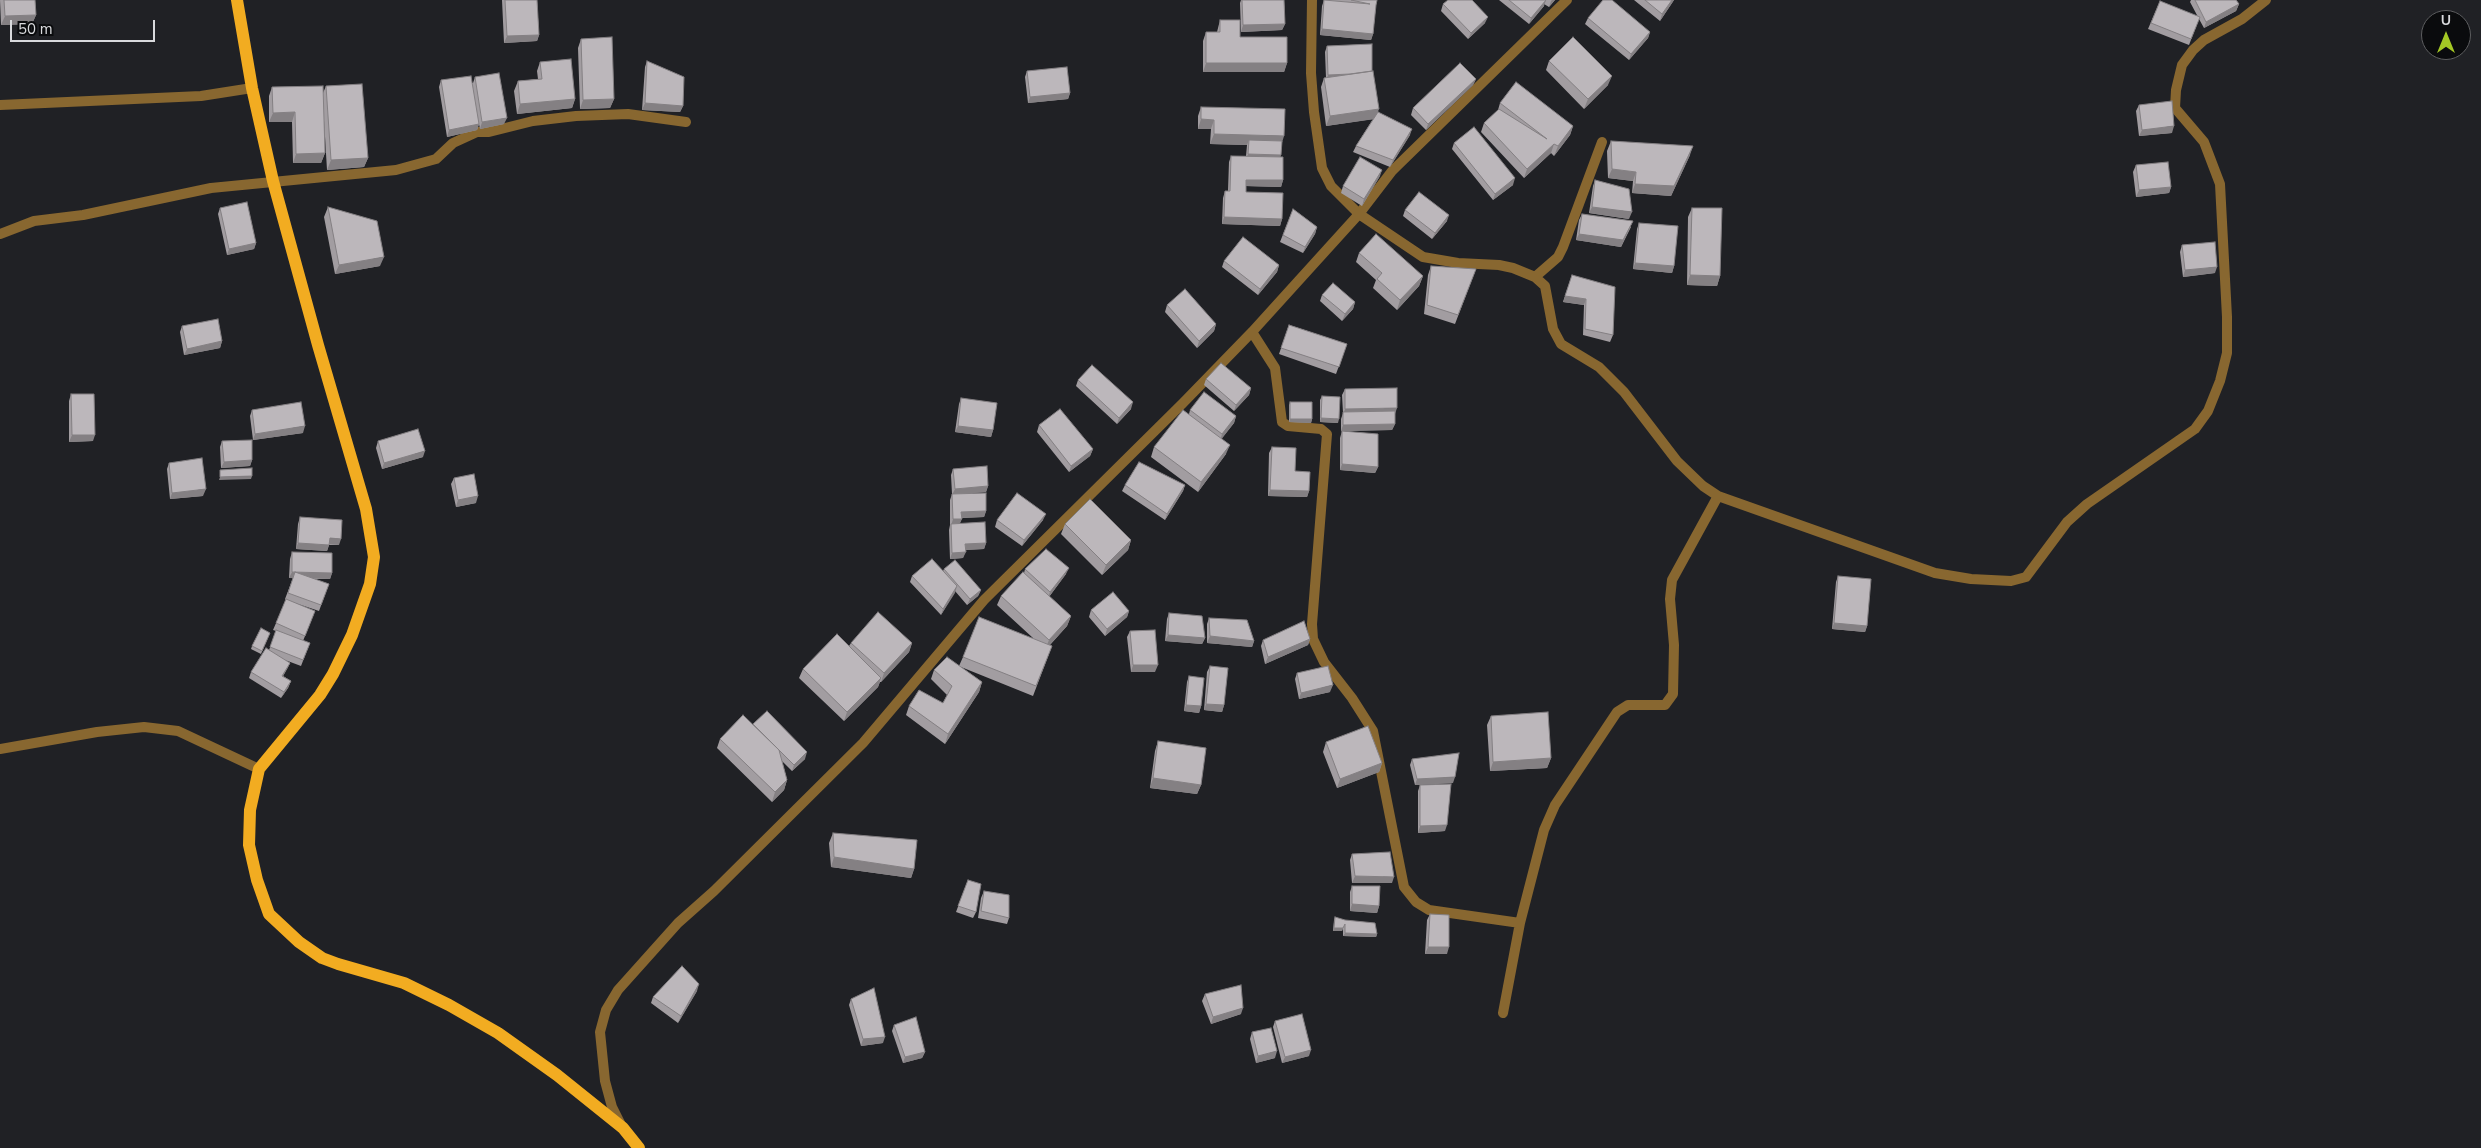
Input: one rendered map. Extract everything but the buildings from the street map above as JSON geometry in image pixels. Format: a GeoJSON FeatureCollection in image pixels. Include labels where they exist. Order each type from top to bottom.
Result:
{"type":"FeatureCollection","features":[{"type":"Feature","properties":{"kind":"main road"},"geometry":{"type":"LineString","coordinates":[[238,0],[252,88],[274,181],[318,345],[364,500],[374,557],[370,584],[352,635],[332,674],[320,695],[259,769],[250,810],[249,845],[257,880],[269,914],[299,942],[322,958],[404,983],[449,1005],[498,1033],[557,1075],[623,1128],[638,1148]]}},
{"type":"Feature","properties":{"kind":"street"},"geometry":{"type":"LineString","coordinates":[[1312,0],[1311,73],[1314,112],[1322,168],[1331,186],[1359,214],[1423,257],[1458,263],[1499,265],[1513,268],[1535,277],[1545,286],[1554,329],[1561,344],[1599,367],[1624,392],[1677,461],[1702,486],[1718,496],[1935,573],[1971,579],[2011,582],[2026,577],[2067,522],[2088,504],[2195,429],[2208,411],[2220,381],[2227,353],[2220,184],[2204,142],[2175,108],[2177,79],[2182,65],[2193,50],[2204,40],[2242,19],[2266,0]]}},
{"type":"Feature","properties":{"kind":"street"},"geometry":{"type":"LineString","coordinates":[[623,1128],[612,1107],[601,1054],[600,1032],[604,1018],[618,990],[678,922],[714,891],[863,743],[984,600],[1252,332],[1359,214],[1392,171],[1567,0]]}},
{"type":"Feature","properties":{"kind":"street"},"geometry":{"type":"LineString","coordinates":[[0,105],[201,96],[252,88]]}},
{"type":"Feature","properties":{"kind":"street"},"geometry":{"type":"LineString","coordinates":[[0,234],[34,221],[83,215],[211,188],[396,170],[436,159],[453,143],[477,132],[489,132],[533,121],[576,116],[628,114],[686,122]]}},
{"type":"Feature","properties":{"kind":"street"},"geometry":{"type":"LineString","coordinates":[[1535,277],[1558,257],[1563,247],[1602,142]]}},
{"type":"Feature","properties":{"kind":"street"},"geometry":{"type":"LineString","coordinates":[[1252,332],[1275,368],[1282,422],[1288,426],[1321,429],[1328,434],[1312,624],[1313,639],[1324,662],[1352,698],[1374,731],[1404,887],[1416,902],[1429,910],[1520,922]]}},
{"type":"Feature","properties":{"kind":"street"},"geometry":{"type":"LineString","coordinates":[[1503,1013],[1520,922],[1544,830],[1555,805],[1617,712],[1623,706],[1665,704],[1674,694],[1674,645],[1670,599],[1672,580],[1718,496]]}},
{"type":"Feature","properties":{"kind":"street"},"geometry":{"type":"LineString","coordinates":[[0,750],[97,732],[144,727],[178,731],[259,769]]}}]}
